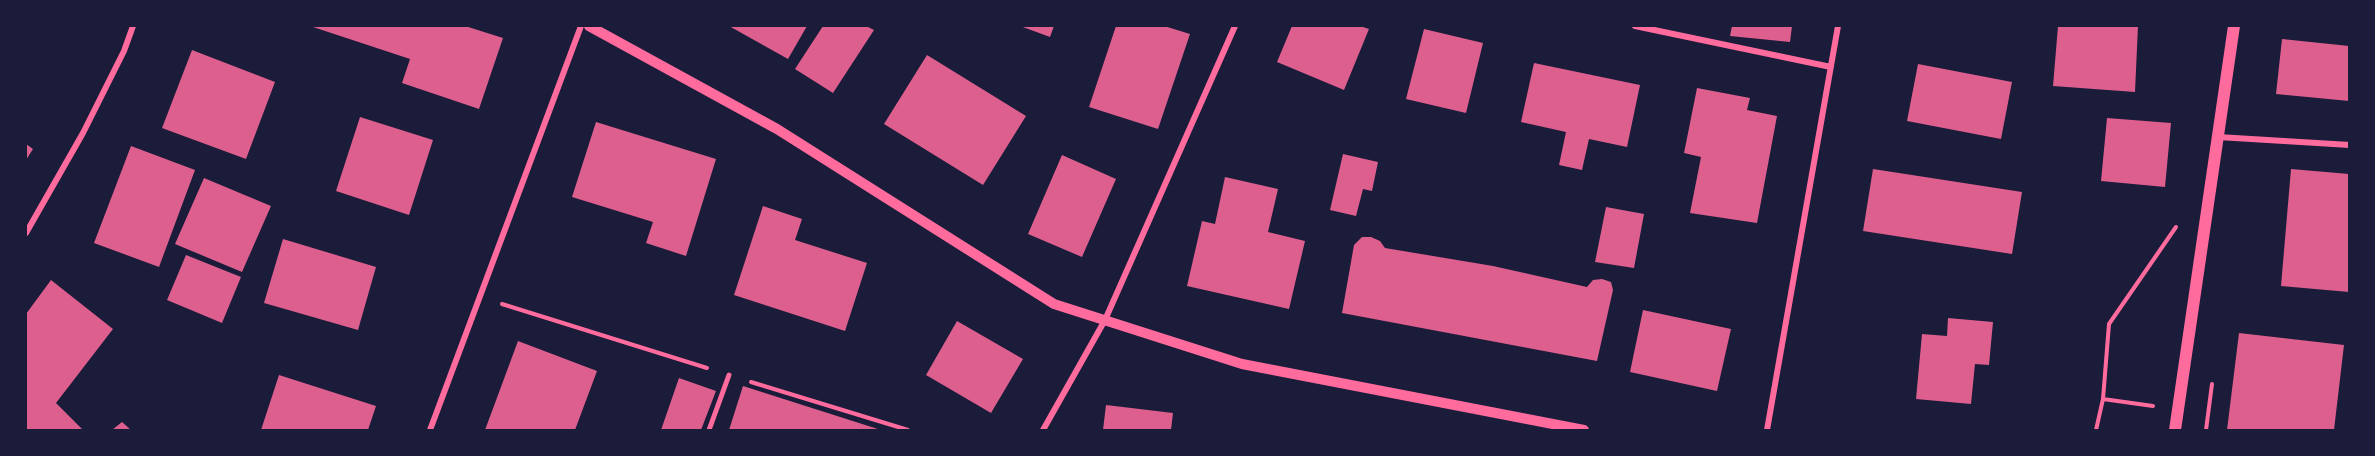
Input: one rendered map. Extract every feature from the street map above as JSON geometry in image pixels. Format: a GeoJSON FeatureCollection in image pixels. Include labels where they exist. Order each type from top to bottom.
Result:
{"type":"FeatureCollection","features":[{"type":"Feature","properties":{"kind":"main road"},"geometry":{"type":"LineString","coordinates":[[2175,430],[2234,26]]}},
{"type":"Feature","properties":{"kind":"street"},"geometry":{"type":"LineString","coordinates":[[26,233],[88,123],[124,51],[133,26]]}},
{"type":"Feature","properties":{"kind":"street"},"geometry":{"type":"LineString","coordinates":[[430,430],[581,26]]}},
{"type":"Feature","properties":{"kind":"street"},"geometry":{"type":"LineString","coordinates":[[589,26],[777,129],[1054,304],[1242,364],[1584,430]]}},
{"type":"Feature","properties":{"kind":"street"},"geometry":{"type":"LineString","coordinates":[[1043,430],[1105,320],[1235,26]]}},
{"type":"Feature","properties":{"kind":"street"},"geometry":{"type":"LineString","coordinates":[[1635,26],[1831,67]]}},
{"type":"Feature","properties":{"kind":"street"},"geometry":{"type":"LineString","coordinates":[[1767,430],[1838,26]]}},
{"type":"Feature","properties":{"kind":"street"},"geometry":{"type":"LineString","coordinates":[[2218,137],[2349,145]]}},
{"type":"Feature","properties":{"kind":"street"},"geometry":{"type":"LineString","coordinates":[[710,430],[729,375]]}},
{"type":"Feature","properties":{"kind":"path"},"geometry":{"type":"LineString","coordinates":[[2096,430],[2103,399],[2109,324],[2180,223]]}},
{"type":"Feature","properties":{"kind":"path"},"geometry":{"type":"LineString","coordinates":[[479,297],[908,430]]}},
{"type":"Feature","properties":{"kind":"building"},"geometry":{"type":"Polygon","coordinates":[[[310,26],[465,26],[503,38],[479,109],[402,83],[410,59],[310,26]]]}},
{"type":"Feature","properties":{"kind":"building"},"geometry":{"type":"Polygon","coordinates":[[[729,26],[807,26],[788,59],[729,26]]]}},
{"type":"Feature","properties":{"kind":"building"},"geometry":{"type":"Polygon","coordinates":[[[823,26],[866,26],[874,30],[833,93],[795,69],[823,26]]]}},
{"type":"Feature","properties":{"kind":"building"},"geometry":{"type":"Polygon","coordinates":[[[1020,26],[1054,26],[1050,37],[1020,26]]]}},
{"type":"Feature","properties":{"kind":"building"},"geometry":{"type":"Polygon","coordinates":[[[1116,26],[1164,26],[1190,34],[1158,129],[1089,107],[1116,26]]]}},
{"type":"Feature","properties":{"kind":"building"},"geometry":{"type":"Polygon","coordinates":[[[1292,26],[1360,26],[1369,29],[1344,90],[1277,62],[1292,26]]]}},
{"type":"Feature","properties":{"kind":"building"},"geometry":{"type":"Polygon","coordinates":[[[1732,26],[1792,26],[1790,42],[1730,36],[1732,26]]]}},
{"type":"Feature","properties":{"kind":"building"},"geometry":{"type":"Polygon","coordinates":[[[2058,26],[2138,26],[2135,92],[2053,86],[2058,26]]]}},
{"type":"Feature","properties":{"kind":"building"},"geometry":{"type":"Polygon","coordinates":[[[1424,29],[1483,43],[1466,113],[1406,99],[1424,29]]]}},
{"type":"Feature","properties":{"kind":"building"},"geometry":{"type":"Polygon","coordinates":[[[2282,39],[2349,46],[2349,101],[2276,94],[2282,39]]]}},
{"type":"Feature","properties":{"kind":"building"},"geometry":{"type":"Polygon","coordinates":[[[192,50],[275,82],[246,159],[162,128],[192,50]]]}},
{"type":"Feature","properties":{"kind":"building"},"geometry":{"type":"Polygon","coordinates":[[[927,55],[1026,116],[983,185],[884,124],[927,55]]]}},
{"type":"Feature","properties":{"kind":"building"},"geometry":{"type":"Polygon","coordinates":[[[1534,63],[1640,85],[1627,147],[1589,139],[1582,170],[1559,165],[1566,132],[1521,122],[1534,63]]]}},
{"type":"Feature","properties":{"kind":"building"},"geometry":{"type":"Polygon","coordinates":[[[1918,64],[2012,82],[2001,139],[1907,121],[1918,64]]]}},
{"type":"Feature","properties":{"kind":"building"},"geometry":{"type":"Polygon","coordinates":[[[1697,88],[1750,98],[1747,110],[1777,116],[1757,223],[1690,213],[1701,157],[1684,153],[1697,88]]]}},
{"type":"Feature","properties":{"kind":"building"},"geometry":{"type":"Polygon","coordinates":[[[360,117],[433,140],[409,215],[336,191],[360,117]]]}},
{"type":"Feature","properties":{"kind":"building"},"geometry":{"type":"Polygon","coordinates":[[[2107,118],[2171,123],[2165,187],[2101,181],[2107,118]]]}},
{"type":"Feature","properties":{"kind":"building"},"geometry":{"type":"Polygon","coordinates":[[[596,122],[716,159],[686,256],[646,243],[653,222],[572,197],[596,122]]]}},
{"type":"Feature","properties":{"kind":"building"},"geometry":{"type":"Polygon","coordinates":[[[26,144],[33,149],[26,160],[26,144]]]}},
{"type":"Feature","properties":{"kind":"building"},"geometry":{"type":"Polygon","coordinates":[[[131,146],[195,170],[159,267],[94,243],[131,146]]]}},
{"type":"Feature","properties":{"kind":"building"},"geometry":{"type":"Polygon","coordinates":[[[1343,154],[1378,162],[1372,191],[1363,189],[1356,216],[1330,210],[1343,154]]]}},
{"type":"Feature","properties":{"kind":"building"},"geometry":{"type":"Polygon","coordinates":[[[1062,155],[1116,179],[1082,257],[1028,234],[1062,155]]]}},
{"type":"Feature","properties":{"kind":"building"},"geometry":{"type":"Polygon","coordinates":[[[1873,169],[2022,192],[2012,254],[1863,231],[1873,169]]]}},
{"type":"Feature","properties":{"kind":"building"},"geometry":{"type":"Polygon","coordinates":[[[2291,169],[2349,174],[2349,292],[2281,286],[2291,169]]]}},
{"type":"Feature","properties":{"kind":"building"},"geometry":{"type":"Polygon","coordinates":[[[1225,177],[1278,189],[1268,232],[1305,241],[1289,309],[1187,286],[1202,221],[1215,224],[1225,177]]]}},
{"type":"Feature","properties":{"kind":"building"},"geometry":{"type":"Polygon","coordinates":[[[204,178],[271,206],[242,272],[175,244],[204,178]]]}},
{"type":"Feature","properties":{"kind":"building"},"geometry":{"type":"Polygon","coordinates":[[[763,206],[802,219],[795,240],[867,263],[845,331],[734,295],[763,206]]]}},
{"type":"Feature","properties":{"kind":"building"},"geometry":{"type":"Polygon","coordinates":[[[1606,207],[1644,214],[1634,268],[1595,262],[1606,207]]]}},
{"type":"Feature","properties":{"kind":"building"},"geometry":{"type":"Polygon","coordinates":[[[1362,237],[1371,237],[1380,241],[1385,248],[1493,266],[1587,287],[1593,280],[1602,279],[1611,282],[1613,290],[1597,361],[1342,313],[1354,245],[1362,237]]]}},
{"type":"Feature","properties":{"kind":"building"},"geometry":{"type":"Polygon","coordinates":[[[283,239],[376,267],[358,330],[264,303],[283,239]]]}},
{"type":"Feature","properties":{"kind":"building"},"geometry":{"type":"Polygon","coordinates":[[[186,255],[241,277],[222,323],[167,300],[186,255]]]}},
{"type":"Feature","properties":{"kind":"building"},"geometry":{"type":"Polygon","coordinates":[[[51,280],[113,329],[56,403],[83,430],[26,430],[26,314],[51,280]]]}},
{"type":"Feature","properties":{"kind":"building"},"geometry":{"type":"Polygon","coordinates":[[[1643,310],[1731,329],[1717,391],[1630,372],[1643,310]]]}},
{"type":"Feature","properties":{"kind":"building"},"geometry":{"type":"Polygon","coordinates":[[[1948,318],[1993,322],[1989,365],[1975,364],[1971,404],[1916,399],[1922,334],[1947,336],[1948,318]]]}},
{"type":"Feature","properties":{"kind":"building"},"geometry":{"type":"Polygon","coordinates":[[[957,321],[1023,359],[991,413],[926,375],[957,321]]]}},
{"type":"Feature","properties":{"kind":"building"},"geometry":{"type":"Polygon","coordinates":[[[2239,333],[2344,345],[2334,430],[2227,430],[2239,333]]]}},
{"type":"Feature","properties":{"kind":"building"},"geometry":{"type":"Polygon","coordinates":[[[518,341],[597,371],[575,430],[485,430],[518,341]]]}},
{"type":"Feature","properties":{"kind":"building"},"geometry":{"type":"Polygon","coordinates":[[[279,375],[376,406],[368,430],[261,430],[279,375]]]}},
{"type":"Feature","properties":{"kind":"building"},"geometry":{"type":"Polygon","coordinates":[[[679,378],[716,391],[701,430],[661,430],[679,378]]]}},
{"type":"Feature","properties":{"kind":"building"},"geometry":{"type":"Polygon","coordinates":[[[743,386],[881,430],[729,430],[743,386]]]}},
{"type":"Feature","properties":{"kind":"building"},"geometry":{"type":"Polygon","coordinates":[[[1106,405],[1173,413],[1171,430],[1103,430],[1106,405]]]}},
{"type":"Feature","properties":{"kind":"building"},"geometry":{"type":"Polygon","coordinates":[[[122,422],[131,430],[112,430],[122,422]]]}}]}
